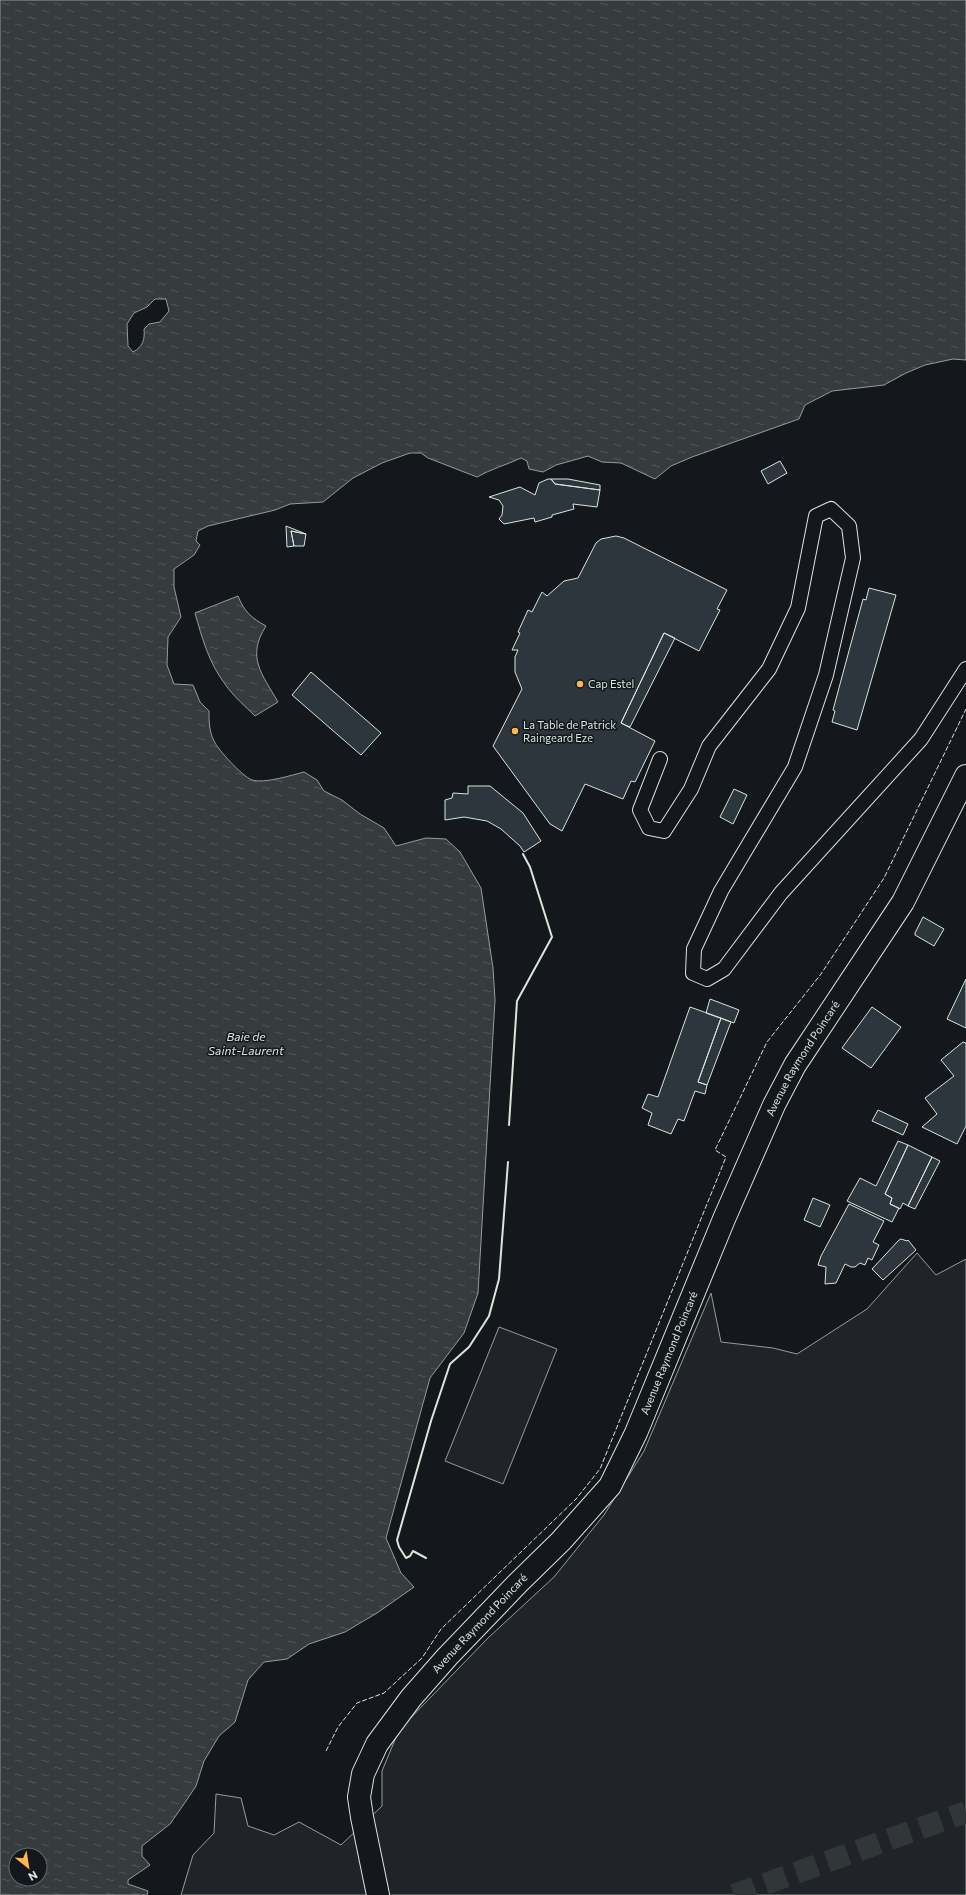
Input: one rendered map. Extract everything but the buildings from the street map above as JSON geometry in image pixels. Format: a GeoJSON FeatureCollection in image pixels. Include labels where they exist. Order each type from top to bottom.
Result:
{"type":"FeatureCollection","features":[{"type":"Feature","properties":{"kind":"street","name":"Avenue Raymond Poincaré"},"geometry":{"type":"LineString","coordinates":[[378,1895],[359,1796],[363,1774],[377,1744],[411,1698],[447,1657],[518,1583],[561,1541],[610,1486],[636,1433],[724,1219],[774,1105],[795,1065],[903,902],[966,776]]}},
{"type":"Feature","properties":{"kind":"lane"},"geometry":{"type":"LineString","coordinates":[[660,759],[640,810],[649,828],[664,831],[691,789],[709,746],[769,669],[798,608],[816,516],[831,509],[849,526],[852,558],[826,675],[795,768],[721,891],[694,949],[693,973],[707,979],[724,969],[781,893],[921,739],[966,669]]}},
{"type":"Feature","properties":{"kind":"shaded area"},"geometry":{"type":"Polygon","coordinates":[[[917,1253],[936,1275],[966,1259],[966,1895],[181,1895],[193,1855],[214,1833],[216,1794],[241,1798],[248,1826],[274,1835],[299,1822],[341,1845],[382,1806],[382,1771],[399,1730],[488,1638],[554,1577],[604,1515],[644,1451],[711,1293],[721,1342],[773,1348],[797,1354],[867,1309],[917,1253]]]}},
{"type":"Feature","properties":{"kind":"shaded area"},"geometry":{"type":"Polygon","coordinates":[[[499,1327],[557,1349],[503,1484],[445,1461],[499,1327]]]}},
{"type":"Feature","properties":{"kind":"water","name":"Baie de Saint-Laurent"},"geometry":{"type":"Polygon","coordinates":[[[0,0],[966,0],[966,360],[953,359],[925,365],[884,385],[832,391],[805,405],[799,419],[692,457],[671,466],[655,479],[621,463],[602,462],[588,456],[556,465],[543,472],[529,469],[527,461],[521,458],[477,477],[428,458],[421,453],[410,453],[382,463],[353,478],[323,502],[290,504],[275,510],[208,526],[198,531],[196,541],[200,545],[194,555],[174,569],[174,587],[181,617],[168,637],[167,665],[174,684],[193,685],[200,702],[209,711],[209,722],[212,737],[221,751],[231,763],[252,780],[264,781],[278,779],[304,772],[317,780],[324,791],[342,800],[360,814],[384,828],[396,846],[426,838],[446,839],[460,852],[481,888],[493,968],[495,1000],[478,1293],[464,1333],[430,1378],[386,1538],[401,1573],[414,1587],[377,1613],[345,1632],[309,1644],[287,1659],[264,1662],[248,1680],[235,1722],[219,1736],[204,1761],[196,1786],[170,1824],[142,1846],[142,1856],[150,1865],[128,1880],[128,1884],[148,1891],[147,1895],[0,1895],[0,0]],[[155,299],[147,307],[134,313],[127,324],[128,346],[133,352],[139,348],[143,342],[144,329],[149,324],[160,322],[169,311],[166,299],[155,299]]]}},
{"type":"Feature","properties":{"kind":"water"},"geometry":{"type":"Polygon","coordinates":[[[238,596],[249,614],[266,626],[257,647],[258,665],[278,702],[255,716],[239,701],[219,676],[200,632],[195,613],[238,596]]]}},
{"type":"Feature","properties":{"kind":"tunnel"},"geometry":{"type":"LineString","coordinates":[[734,1895],[966,1812]]}},
{"type":"Feature","properties":{"kind":"fence"},"geometry":{"type":"LineString","coordinates":[[326,1751],[338,1727],[357,1703],[384,1693],[422,1658],[441,1629],[576,1499],[600,1469],[726,1157],[715,1150],[767,1042],[821,974],[884,878],[966,709]]}},
{"type":"Feature","properties":{"kind":"wall"},"geometry":{"type":"LineString","coordinates":[[509,1125],[517,1001],[552,937],[530,867],[523,854]]}},
{"type":"Feature","properties":{"kind":"wall"},"geometry":{"type":"LineString","coordinates":[[426,1558],[413,1551],[410,1556],[406,1558],[399,1547],[397,1540],[431,1421],[450,1364],[469,1347],[489,1316],[499,1279],[508,1162]]}},
{"type":"Feature","properties":{"kind":"place","name":"Cap Estel"},"geometry":{"type":"Point","coordinates":[580,684]}},
{"type":"Feature","properties":{"kind":"place","name":"La Table de Patrick Raingeard Eze"},"geometry":{"type":"Point","coordinates":[515,731]}}]}
